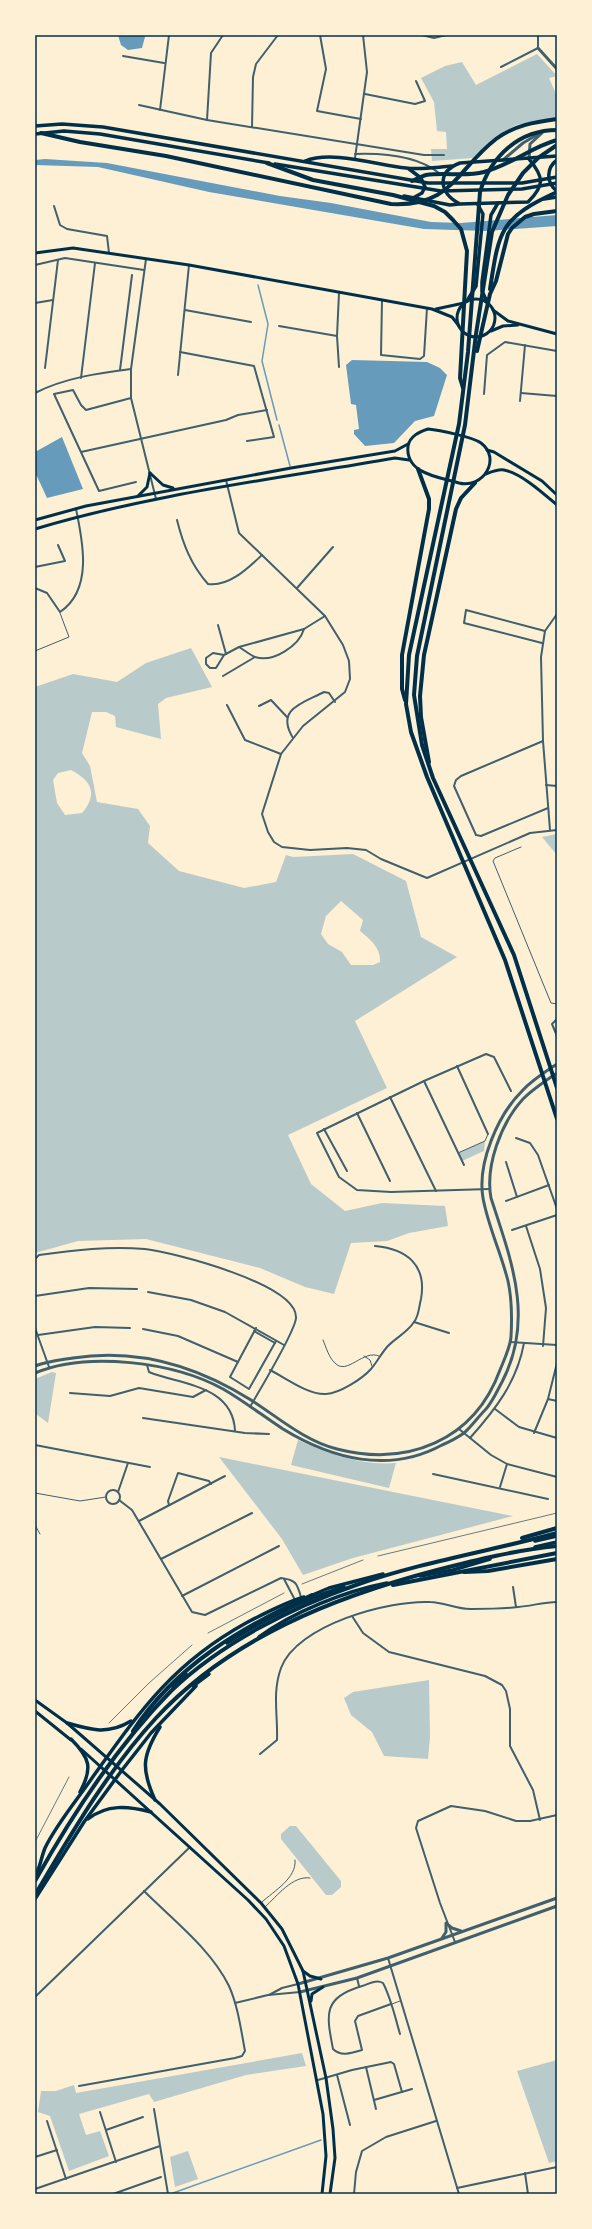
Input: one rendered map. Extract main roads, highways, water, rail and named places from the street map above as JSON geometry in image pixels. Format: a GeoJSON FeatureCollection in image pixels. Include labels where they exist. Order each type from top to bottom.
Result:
{"type":"FeatureCollection","features":[{"type":"Feature","properties":{"kind":"highway"},"geometry":{"type":"LineString","coordinates":[[41,133],[80,142],[189,161],[391,204],[407,205],[436,197],[446,191],[492,143],[509,132],[522,125],[557,119]]}},
{"type":"Feature","properties":{"kind":"highway"},"geometry":{"type":"LineString","coordinates":[[406,704],[409,655],[450,471],[464,391],[480,192],[484,178],[499,155],[519,139],[536,133],[557,129]]}},
{"type":"Feature","properties":{"kind":"highway"},"geometry":{"type":"LineString","coordinates":[[412,181],[426,175],[460,176],[484,172],[505,166],[547,143],[557,140]]}},
{"type":"Feature","properties":{"kind":"highway"},"geometry":{"type":"LineString","coordinates":[[557,145],[538,158],[523,173],[508,195],[496,219],[492,232],[476,334],[465,425],[417,656],[415,676],[416,717],[422,745],[432,778],[514,955],[557,1088]]}},
{"type":"Feature","properties":{"kind":"highway"},"geometry":{"type":"LineString","coordinates":[[267,163],[313,180],[393,195],[422,203],[445,212],[461,229],[465,240],[467,267],[460,378],[464,391]]}},
{"type":"Feature","properties":{"kind":"highway"},"geometry":{"type":"LineString","coordinates":[[474,359],[490,294],[495,259],[501,235],[507,225],[522,209],[557,192]]}},
{"type":"Feature","properties":{"kind":"highway"},"geometry":{"type":"LineString","coordinates":[[490,294],[496,280],[505,242],[512,228],[525,217],[534,214],[557,211]]}},
{"type":"Feature","properties":{"kind":"highway"},"geometry":{"type":"LineString","coordinates":[[418,469],[429,499],[429,509],[402,655],[402,689],[411,732],[427,777],[505,960],[557,1119]]}},
{"type":"Feature","properties":{"kind":"highway"},"geometry":{"type":"LineString","coordinates":[[432,778],[421,717],[420,696],[424,655],[456,509],[464,493],[475,483]]}},
{"type":"Feature","properties":{"kind":"highway"},"geometry":{"type":"LineString","coordinates":[[503,1547],[518,1540],[557,1528]]}},
{"type":"Feature","properties":{"kind":"highway"},"geometry":{"type":"LineString","coordinates":[[115,1758],[151,1713],[193,1673],[251,1633],[295,1610],[380,1578],[470,1552],[557,1535]]}},
{"type":"Feature","properties":{"kind":"highway"},"geometry":{"type":"LineString","coordinates":[[35,1895],[61,1850],[118,1765],[172,1702],[210,1670],[255,1640],[304,1615],[361,1593],[405,1578],[471,1561],[557,1546]]}},
{"type":"Feature","properties":{"kind":"highway"},"geometry":{"type":"LineString","coordinates":[[361,1593],[497,1563],[557,1553]]}},
{"type":"Feature","properties":{"kind":"highway"},"geometry":{"type":"LineString","coordinates":[[453,1570],[464,1572],[488,1570],[557,1559]]}},
{"type":"Feature","properties":{"kind":"highway"},"geometry":{"type":"LineString","coordinates":[[35,1881],[75,1816],[148,1707],[174,1681],[221,1643],[261,1620],[312,1596]]}},
{"type":"Feature","properties":{"kind":"main road"},"geometry":{"type":"LineString","coordinates":[[35,126],[62,124],[103,127],[412,181],[439,184],[522,183],[557,177]]}},
{"type":"Feature","properties":{"kind":"main road"},"geometry":{"type":"LineString","coordinates":[[35,134],[64,131],[100,134],[396,185],[441,191],[522,189],[557,183]]}},
{"type":"Feature","properties":{"kind":"main road"},"geometry":{"type":"LineString","coordinates":[[304,162],[314,158],[329,157],[408,168],[432,168],[452,166],[460,163],[557,156]]}},
{"type":"Feature","properties":{"kind":"main road"},"geometry":{"type":"LineString","coordinates":[[528,202],[539,189],[541,183],[540,175],[529,159]]}},
{"type":"Feature","properties":{"kind":"main road"},"geometry":{"type":"LineString","coordinates":[[557,160],[551,166],[548,175],[552,188],[557,192]]}},
{"type":"Feature","properties":{"kind":"main road"},"geometry":{"type":"LineString","coordinates":[[452,166],[444,178],[443,187],[446,194],[460,204]]}},
{"type":"Feature","properties":{"kind":"main road"},"geometry":{"type":"LineString","coordinates":[[408,168],[422,178],[425,187],[422,193],[413,198]]}},
{"type":"Feature","properties":{"kind":"main road"},"geometry":{"type":"LineString","coordinates":[[393,195],[450,205],[528,202],[557,197]]}},
{"type":"Feature","properties":{"kind":"main road"},"geometry":{"type":"LineString","coordinates":[[459,326],[457,316],[476,286],[483,214],[477,203]]}},
{"type":"Feature","properties":{"kind":"main road"},"geometry":{"type":"LineString","coordinates":[[498,203],[491,215],[482,292],[492,309],[504,320],[557,334]]}},
{"type":"Feature","properties":{"kind":"main road"},"geometry":{"type":"LineString","coordinates":[[35,253],[73,248],[189,265],[382,299],[432,309],[452,317],[467,335],[473,337],[484,335],[489,331],[503,326],[520,325]]}},
{"type":"Feature","properties":{"kind":"main road"},"geometry":{"type":"LineString","coordinates":[[432,309],[480,300],[489,305]]}},
{"type":"Feature","properties":{"kind":"main road"},"geometry":{"type":"LineString","coordinates":[[489,331],[494,321],[492,309]]}},
{"type":"Feature","properties":{"kind":"main road"},"geometry":{"type":"LineString","coordinates":[[35,520],[76,509],[137,498],[154,493],[395,451],[408,444],[418,432],[432,430],[477,441],[488,450],[494,452],[542,482],[557,495]]}},
{"type":"Feature","properties":{"kind":"main road"},"geometry":{"type":"LineString","coordinates":[[408,444],[409,460]]}},
{"type":"Feature","properties":{"kind":"main road"},"geometry":{"type":"LineString","coordinates":[[486,474],[490,464],[488,450]]}},
{"type":"Feature","properties":{"kind":"main road"},"geometry":{"type":"LineString","coordinates":[[35,529],[77,516],[156,500],[227,486],[395,458],[409,460],[418,469],[463,484],[475,483],[486,474],[498,470],[509,472],[537,488],[557,505]]}},
{"type":"Feature","properties":{"kind":"main road"},"geometry":{"type":"LineString","coordinates":[[137,498],[147,487],[150,473],[163,485],[179,489]]}},
{"type":"Feature","properties":{"kind":"main road"},"geometry":{"type":"LineString","coordinates":[[35,1877],[45,1848],[75,1802],[133,1720],[155,1693],[197,1654],[259,1616],[295,1600],[312,1596],[329,1588],[557,1535]]}},
{"type":"Feature","properties":{"kind":"main road"},"geometry":{"type":"LineString","coordinates":[[168,1709],[204,1678],[270,1629],[300,1613],[362,1589],[453,1570],[510,1553],[557,1542]]}},
{"type":"Feature","properties":{"kind":"main road"},"geometry":{"type":"LineString","coordinates":[[160,1700],[204,1658],[263,1622],[330,1591],[462,1556]]}},
{"type":"Feature","properties":{"kind":"main road"},"geometry":{"type":"LineString","coordinates":[[35,1899],[84,1822],[122,1770],[151,1733],[204,1678]]}},
{"type":"Feature","properties":{"kind":"main road"},"geometry":{"type":"LineString","coordinates":[[35,1700],[67,1723],[155,1800],[265,1907],[282,1929],[303,1971],[326,2078],[334,2144],[330,2194]]}},
{"type":"Feature","properties":{"kind":"main road"},"geometry":{"type":"LineString","coordinates":[[35,1711],[71,1739],[190,1847],[266,1919],[284,1946],[298,1984],[318,2080],[326,2156],[322,2194]]}},
{"type":"Feature","properties":{"kind":"main road"},"geometry":{"type":"LineString","coordinates":[[67,1723],[92,1731],[109,1731],[120,1728],[133,1720]]}},
{"type":"Feature","properties":{"kind":"main road"},"geometry":{"type":"LineString","coordinates":[[155,1800],[147,1783],[144,1763],[148,1746],[164,1721]]}},
{"type":"Feature","properties":{"kind":"main road"},"geometry":{"type":"LineString","coordinates":[[71,1739],[82,1750],[88,1765],[86,1782],[75,1802]]}},
{"type":"Feature","properties":{"kind":"main road"},"geometry":{"type":"LineString","coordinates":[[84,1822],[93,1815],[117,1807],[129,1807],[151,1812]]}},
{"type":"Feature","properties":{"kind":"main road"},"geometry":{"type":"LineString","coordinates":[[303,1971],[310,1976],[321,1979]]}},
{"type":"Feature","properties":{"kind":"main road"},"geometry":{"type":"LineString","coordinates":[[311,2006],[312,1994],[324,1987]]}},
{"type":"Feature","properties":{"kind":"water"},"geometry":{"type":"Polygon","coordinates":[[[118,35],[143,35],[145,37],[142,48],[128,50],[121,45],[118,35]]]}},
{"type":"Feature","properties":{"kind":"water"},"geometry":{"type":"Polygon","coordinates":[[[45,159],[107,163],[280,196],[331,203],[431,222],[461,223],[557,215],[557,226],[486,231],[424,229],[209,192],[98,167],[35,165],[35,160],[45,159]]]}},
{"type":"Feature","properties":{"kind":"water"},"geometry":{"type":"Polygon","coordinates":[[[352,360],[427,362],[440,368],[447,375],[434,416],[415,421],[394,443],[365,446],[354,434],[354,430],[359,429],[356,405],[351,404],[346,365],[352,360]]]}},
{"type":"Feature","properties":{"kind":"water"},"geometry":{"type":"Polygon","coordinates":[[[62,437],[83,489],[47,498],[35,472],[35,452],[62,437]]]}},
{"type":"Feature","properties":{"kind":"waterway"},"geometry":{"type":"LineString","coordinates":[[258,285],[268,324],[262,361],[277,420]]}},
{"type":"Feature","properties":{"kind":"waterway"},"geometry":{"type":"LineString","coordinates":[[279,425],[290,466]]}},
{"type":"Feature","properties":{"kind":"waterway"},"geometry":{"type":"LineString","coordinates":[[173,2193],[321,2140]]}},
{"type":"Feature","properties":{"kind":"tram line"},"geometry":{"type":"LineString","coordinates":[[378,1556],[557,1513]]}},
{"type":"Feature","properties":{"kind":"tram line"},"geometry":{"type":"LineString","coordinates":[[302,1584],[363,1560]]}},
{"type":"Feature","properties":{"kind":"tram line"},"geometry":{"type":"LineString","coordinates":[[208,1633],[284,1593]]}},
{"type":"Feature","properties":{"kind":"tram line"},"geometry":{"type":"LineString","coordinates":[[109,1723],[149,1683],[192,1645]]}},
{"type":"Feature","properties":{"kind":"tram line"},"geometry":{"type":"LineString","coordinates":[[35,1842],[69,1777]]}}]}
